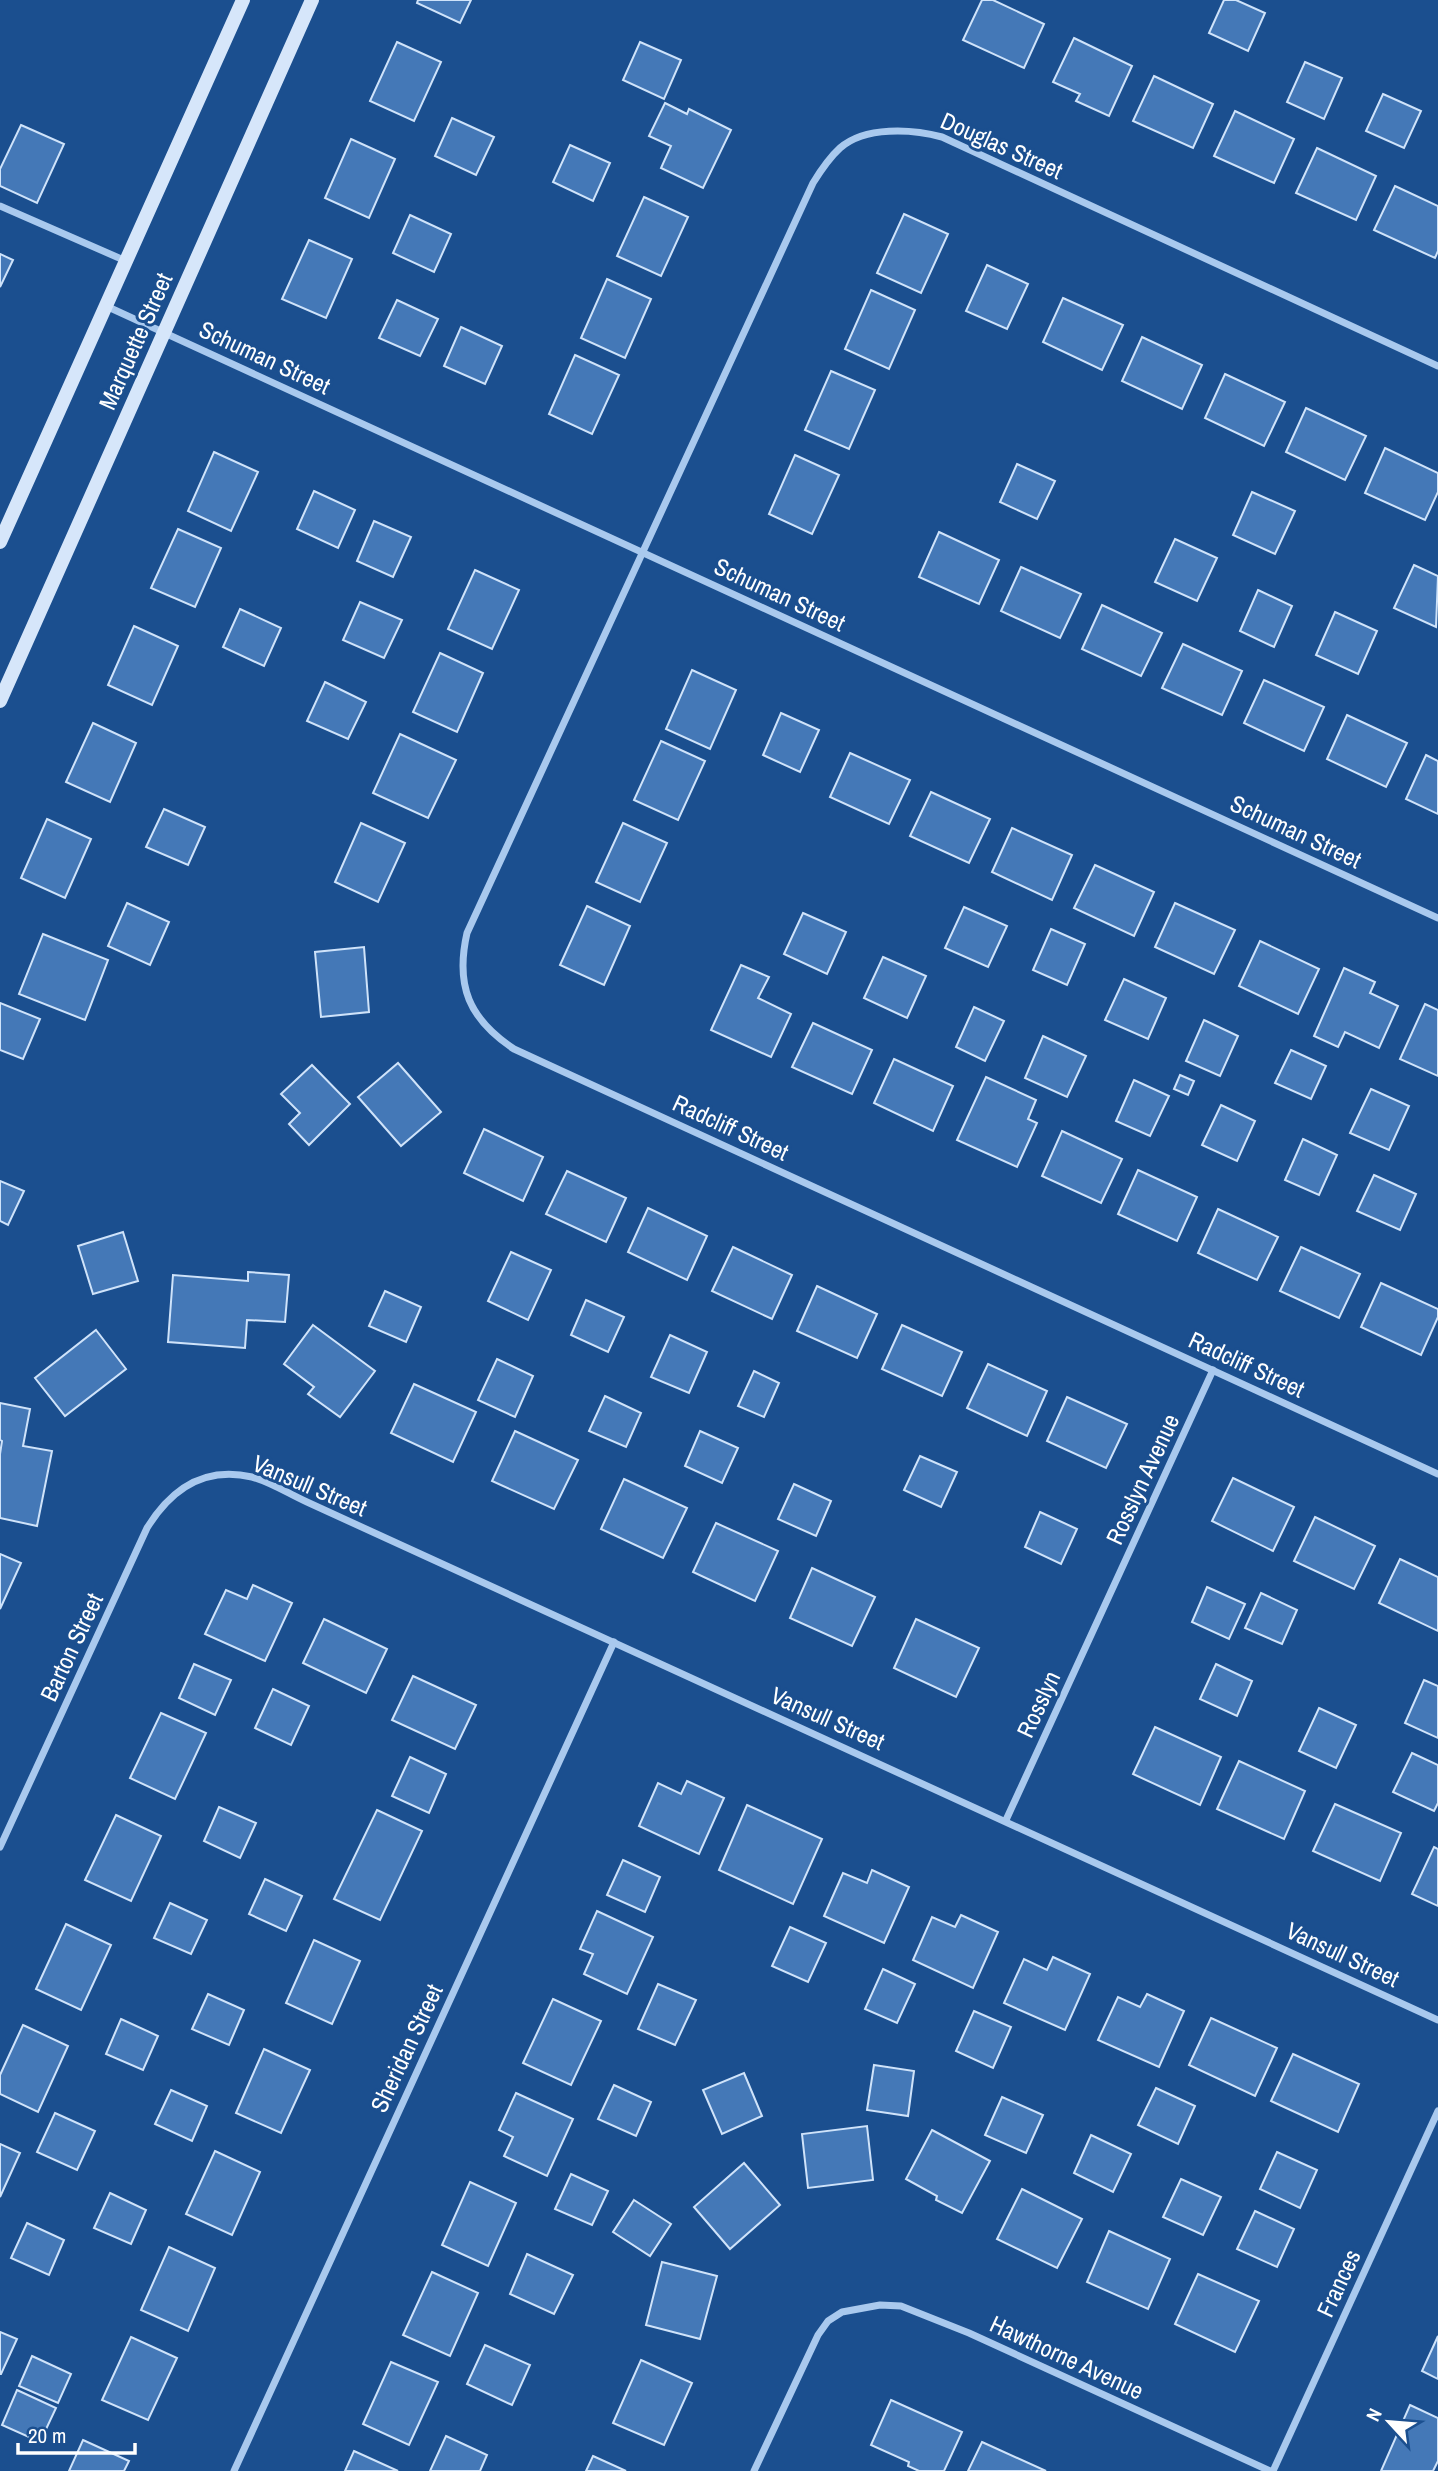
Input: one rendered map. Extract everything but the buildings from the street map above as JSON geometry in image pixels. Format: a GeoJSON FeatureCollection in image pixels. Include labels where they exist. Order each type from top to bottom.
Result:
{"type":"FeatureCollection","features":[{"type":"Feature","properties":{"kind":"street","name":"Marquette Street"},"geometry":{"type":"LineString","coordinates":[[0,542],[243,0]]}},
{"type":"Feature","properties":{"kind":"street","name":"Marquette Street"},"geometry":{"type":"LineString","coordinates":[[0,701],[312,0]]}},
{"type":"Feature","properties":{"kind":"street","name":"Douglas Street"},"geometry":{"type":"LineString","coordinates":[[643,552],[813,183],[827,161],[843,145],[867,135],[920,131],[942,137],[1438,366]]}},
{"type":"Feature","properties":{"kind":"street"},"geometry":{"type":"LineString","coordinates":[[0,205],[127,262]]}},
{"type":"Feature","properties":{"kind":"street","name":"Schuman Street"},"geometry":{"type":"LineString","coordinates":[[106,306],[1438,918]]}},
{"type":"Feature","properties":{"kind":"street","name":"Radcliff Street"},"geometry":{"type":"LineString","coordinates":[[643,552],[467,933],[462,955],[463,978],[469,1000],[480,1020],[496,1037],[514,1049],[1438,1474]]}},
{"type":"Feature","properties":{"kind":"street","name":"Rosslyn Avenue"},"geometry":{"type":"LineString","coordinates":[[1106,1605],[1213,1370]]}},
{"type":"Feature","properties":{"kind":"street","name":"Vansull Street"},"geometry":{"type":"LineString","coordinates":[[196,1479],[226,1473],[254,1478],[1438,2020]]}},
{"type":"Feature","properties":{"kind":"street","name":"Barton Street"},"geometry":{"type":"LineString","coordinates":[[0,1847],[148,1528],[158,1510],[196,1479]]}},
{"type":"Feature","properties":{"kind":"street","name":"Rosslyn"},"geometry":{"type":"LineString","coordinates":[[1006,1820],[1106,1605]]}},
{"type":"Feature","properties":{"kind":"street","name":"Sheridan Street"},"geometry":{"type":"LineString","coordinates":[[234,2471],[614,1642]]}},
{"type":"Feature","properties":{"kind":"street","name":"Frances"},"geometry":{"type":"LineString","coordinates":[[1271,2471],[1438,2111]]}},
{"type":"Feature","properties":{"kind":"street","name":"Hawthorne Avenue"},"geometry":{"type":"LineString","coordinates":[[754,2471],[818,2335],[828,2321],[842,2312],[880,2305],[901,2306],[969,2333],[1271,2471]]}}]}
